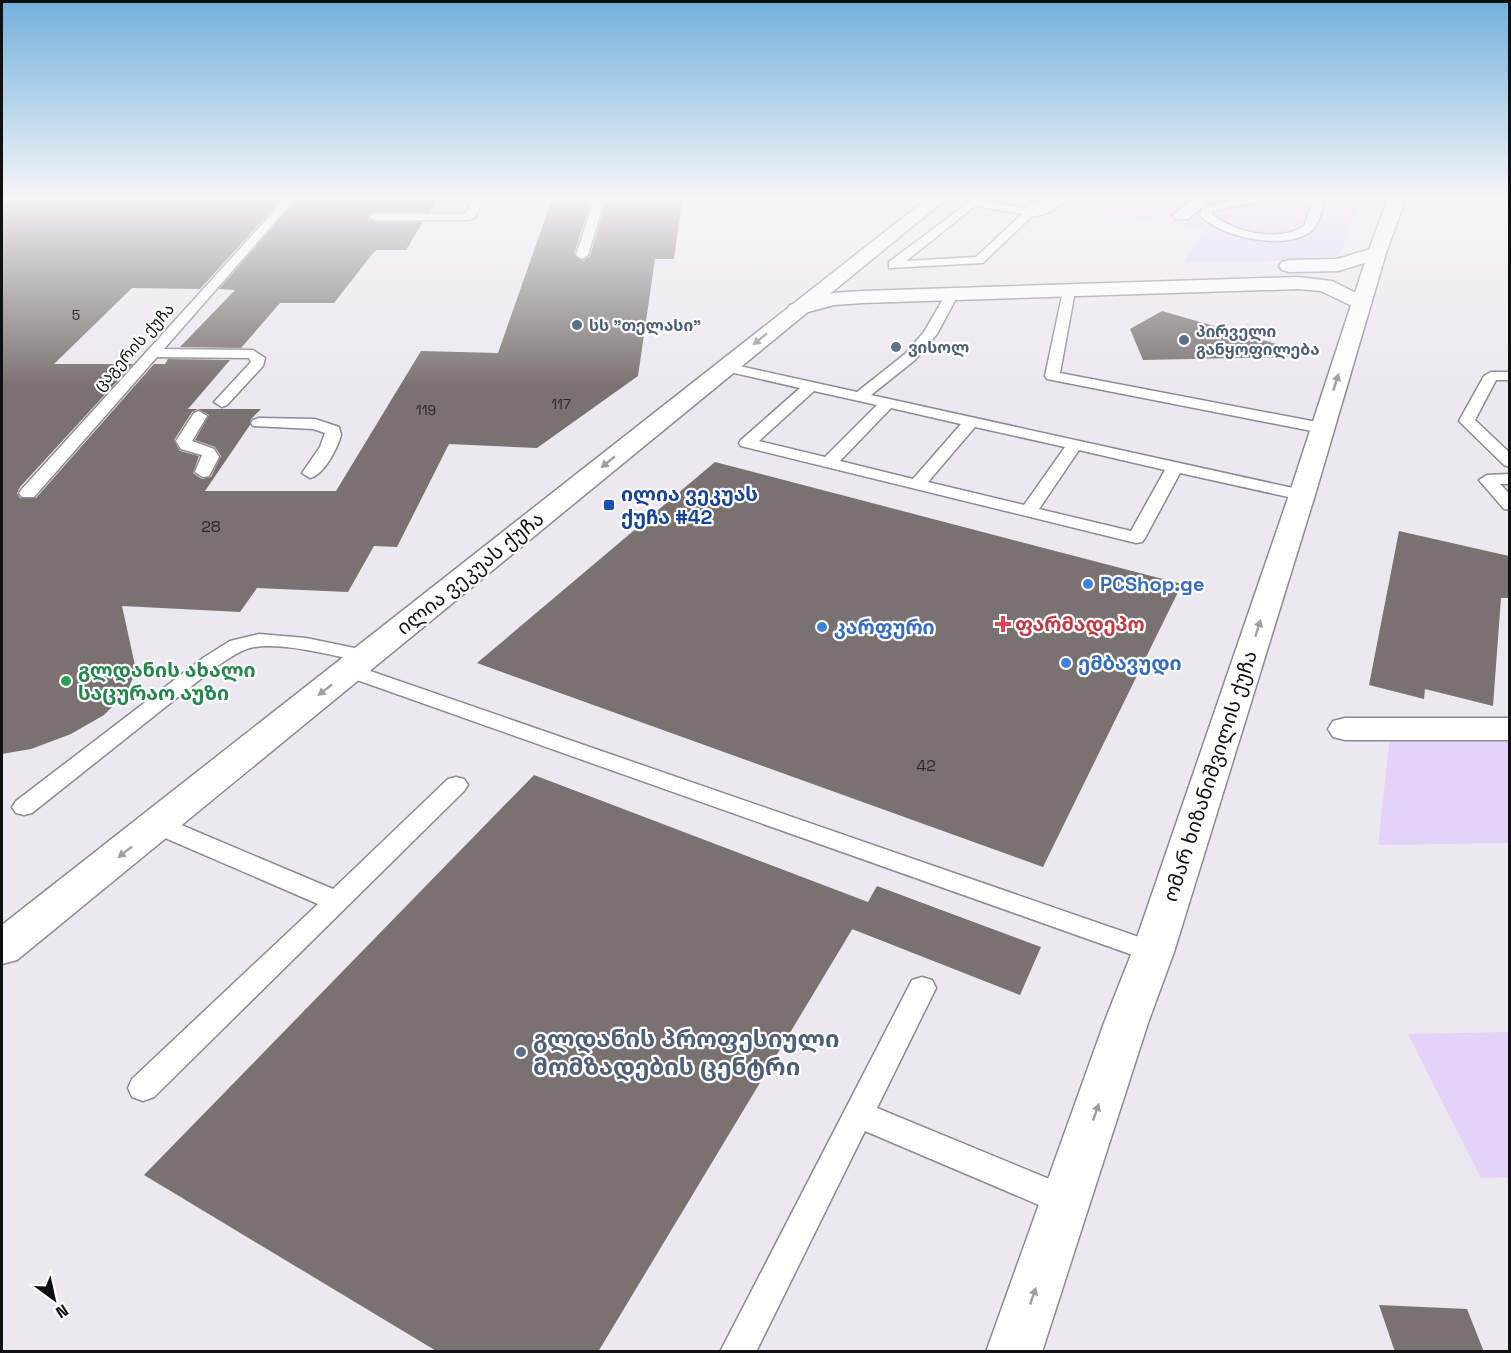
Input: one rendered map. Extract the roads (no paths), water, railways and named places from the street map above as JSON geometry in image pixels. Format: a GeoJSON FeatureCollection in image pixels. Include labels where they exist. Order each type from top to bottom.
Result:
{"type":"FeatureCollection","features":[{"type":"Feature","properties":{"kind":"main road","name":"ილია ვეკუას ქუჩა"},"geometry":{"type":"LineString","coordinates":[[2,948],[158,825],[797,309],[867,272],[877,261]]}},
{"type":"Feature","properties":{"kind":"main road"},"geometry":{"type":"LineString","coordinates":[[867,272],[1338,265],[1351,261]]}},
{"type":"Feature","properties":{"kind":"main road","name":"ომარ ხიზანიშვილის ქუჩა"},"geometry":{"type":"LineString","coordinates":[[1014,1352],[1126,1023],[1153,952],[1302,495],[1374,261]]}},
{"type":"Feature","properties":{"kind":"main road"},"geometry":{"type":"LineString","coordinates":[[797,309],[833,299],[852,297],[1298,283],[1324,285],[1361,303]]}},
{"type":"Feature","properties":{"kind":"main road"},"geometry":{"type":"LineString","coordinates":[[1345,729],[1509,729]]}},
{"type":"Feature","properties":{"kind":"lane","name":"ცაგერის ქუჩა"},"geometry":{"type":"LineString","coordinates":[[28,493],[235,261]]}},
{"type":"Feature","properties":{"kind":"lane"},"geometry":{"type":"LineString","coordinates":[[898,261],[893,265],[934,271],[974,261]]}},
{"type":"Feature","properties":{"kind":"lane"},"geometry":{"type":"LineString","coordinates":[[1069,291],[1052,376],[1322,428]]}},
{"type":"Feature","properties":{"kind":"lane"},"geometry":{"type":"LineString","coordinates":[[859,397],[917,349],[930,334],[952,295]]}},
{"type":"Feature","properties":{"kind":"lane"},"geometry":{"type":"LineString","coordinates":[[153,353],[253,354],[258,358],[258,363],[222,402]]}},
{"type":"Feature","properties":{"kind":"lane"},"geometry":{"type":"LineString","coordinates":[[726,367],[1302,495]]}},
{"type":"Feature","properties":{"kind":"lane"},"geometry":{"type":"LineString","coordinates":[[1509,376],[1491,376],[1467,421],[1509,462]]}},
{"type":"Feature","properties":{"kind":"lane"},"geometry":{"type":"LineString","coordinates":[[811,386],[747,443],[1136,538],[1175,467]]}},
{"type":"Feature","properties":{"kind":"lane"},"geometry":{"type":"LineString","coordinates":[[829,463],[888,403]]}},
{"type":"Feature","properties":{"kind":"lane"},"geometry":{"type":"LineString","coordinates":[[199,416],[184,441],[187,446],[208,452],[211,457],[203,472]]}},
{"type":"Feature","properties":{"kind":"lane"},"geometry":{"type":"LineString","coordinates":[[917,485],[971,422]]}},
{"type":"Feature","properties":{"kind":"lane"},"geometry":{"type":"LineString","coordinates":[[259,423],[315,424],[333,430],[327,447],[310,473]]}},
{"type":"Feature","properties":{"kind":"lane"},"geometry":{"type":"LineString","coordinates":[[1028,512],[1075,445]]}},
{"type":"Feature","properties":{"kind":"lane"},"geometry":{"type":"LineString","coordinates":[[1509,479],[1487,480],[1509,505]]}},
{"type":"Feature","properties":{"kind":"lane"},"geometry":{"type":"LineString","coordinates":[[24,807],[229,649],[248,642],[272,641],[359,663],[1153,952]]}},
{"type":"Feature","properties":{"kind":"lane"},"geometry":{"type":"LineString","coordinates":[[143,1088],[456,786]]}},
{"type":"Feature","properties":{"kind":"lane"},"geometry":{"type":"LineString","coordinates":[[158,825],[337,901]]}},
{"type":"Feature","properties":{"kind":"lane"},"geometry":{"type":"LineString","coordinates":[[737,1352],[922,988]]}},
{"type":"Feature","properties":{"kind":"lane"},"geometry":{"type":"LineString","coordinates":[[858,1114],[1065,1201]]}},
{"type":"Feature","properties":{"kind":"place","name":"სს \"თელასი\""},"geometry":{"type":"Point","coordinates":[577,325]}},
{"type":"Feature","properties":{"kind":"place","name":"პირველი განყოფილება"},"geometry":{"type":"Point","coordinates":[1184,340]}},
{"type":"Feature","properties":{"kind":"place","name":"ვისოლ"},"geometry":{"type":"Point","coordinates":[896,347]}},
{"type":"Feature","properties":{"kind":"place","name":"ილია ვეკუას ქუჩა #42"},"geometry":{"type":"Point","coordinates":[609,505]}},
{"type":"Feature","properties":{"kind":"place","name":"PCShop.ge"},"geometry":{"type":"Point","coordinates":[1088,584]}},
{"type":"Feature","properties":{"kind":"place","name":"ფარმადეპო"},"geometry":{"type":"Point","coordinates":[1003,624]}},
{"type":"Feature","properties":{"kind":"place","name":"კარფური"},"geometry":{"type":"Point","coordinates":[822,627]}},
{"type":"Feature","properties":{"kind":"place","name":"ემბავუდი"},"geometry":{"type":"Point","coordinates":[1066,663]}},
{"type":"Feature","properties":{"kind":"place","name":"გლდანის ახალი საცურაო აუზი"},"geometry":{"type":"Point","coordinates":[66,681]}},
{"type":"Feature","properties":{"kind":"place","name":"გლდანის პროფესიული მომზადების ცენტრი"},"geometry":{"type":"Point","coordinates":[521,1052]}}]}
